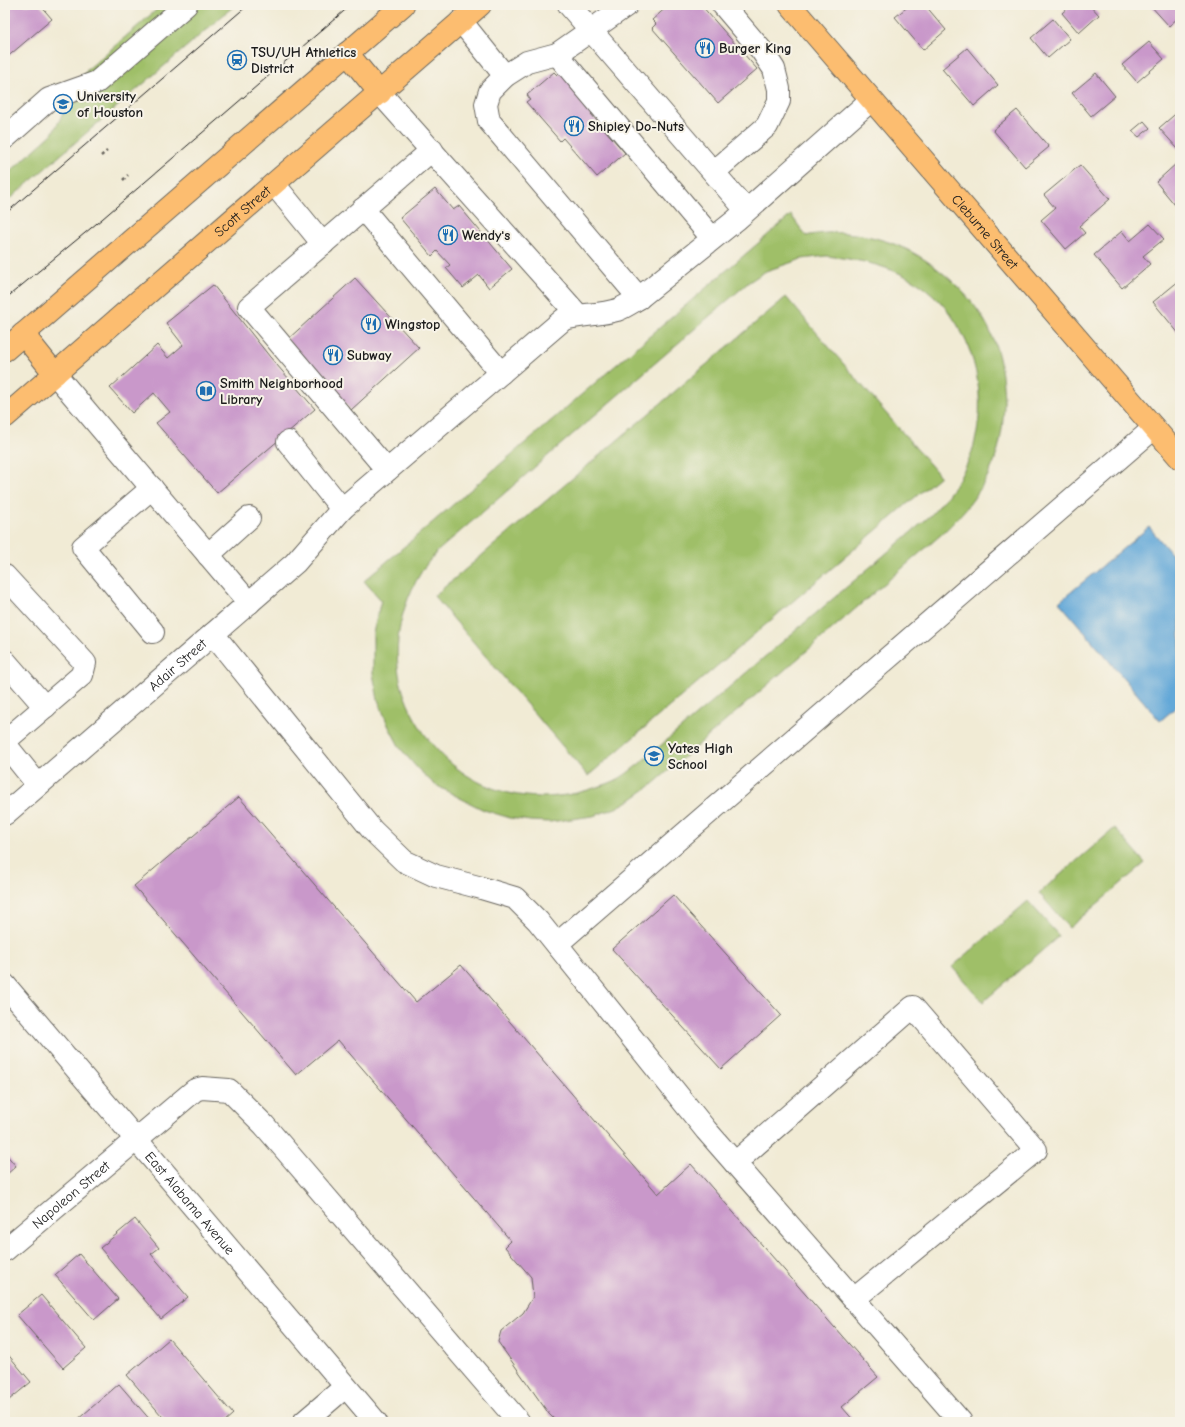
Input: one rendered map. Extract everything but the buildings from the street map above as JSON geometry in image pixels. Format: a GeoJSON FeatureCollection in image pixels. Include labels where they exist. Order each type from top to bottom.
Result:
{"type":"FeatureCollection","features":[{"type":"Feature","properties":{"kind":"main road"},"geometry":{"type":"LineString","coordinates":[[5,350],[403,5]]}},
{"type":"Feature","properties":{"kind":"main road","name":"Scott Street"},"geometry":{"type":"LineString","coordinates":[[5,417],[480,5]]}},
{"type":"Feature","properties":{"kind":"main road","name":"Cleburne Street"},"geometry":{"type":"LineString","coordinates":[[790,5],[1180,458]]}},
{"type":"Feature","properties":{"kind":"main road"},"geometry":{"type":"LineString","coordinates":[[347,53],[380,92]]}},
{"type":"Feature","properties":{"kind":"main road"},"geometry":{"type":"LineString","coordinates":[[23,334],[55,374]]}},
{"type":"Feature","properties":{"kind":"street"},"geometry":{"type":"LineString","coordinates":[[5,138],[48,99],[97,82],[186,5]]}},
{"type":"Feature","properties":{"kind":"street"},"geometry":{"type":"LineString","coordinates":[[569,5],[746,210]]}},
{"type":"Feature","properties":{"kind":"street"},"geometry":{"type":"LineString","coordinates":[[627,5],[557,54],[527,62],[505,76],[490,91],[486,104],[488,121],[639,298]]}},
{"type":"Feature","properties":{"kind":"street"},"geometry":{"type":"LineString","coordinates":[[714,172],[767,126],[779,101],[779,89],[774,70],[762,51],[723,5]]}},
{"type":"Feature","properties":{"kind":"street"},"geometry":{"type":"LineString","coordinates":[[461,21],[505,76]]}},
{"type":"Feature","properties":{"kind":"street"},"geometry":{"type":"LineString","coordinates":[[557,54],[712,238]]}},
{"type":"Feature","properties":{"kind":"street"},"geometry":{"type":"LineString","coordinates":[[380,92],[578,315]]}},
{"type":"Feature","properties":{"kind":"street","name":"Adair Street"},"geometry":{"type":"LineString","coordinates":[[5,814],[295,563],[342,509],[564,319],[578,315],[600,314],[618,309],[639,298],[746,210],[871,100]]}},
{"type":"Feature","properties":{"kind":"street"},"geometry":{"type":"LineString","coordinates":[[387,470],[249,307],[432,150]]}},
{"type":"Feature","properties":{"kind":"street"},"geometry":{"type":"LineString","coordinates":[[274,184],[323,244]]}},
{"type":"Feature","properties":{"kind":"street"},"geometry":{"type":"LineString","coordinates":[[363,209],[501,373]]}},
{"type":"Feature","properties":{"kind":"street"},"geometry":{"type":"LineString","coordinates":[[55,374],[250,603]]}},
{"type":"Feature","properties":{"kind":"street"},"geometry":{"type":"LineString","coordinates":[[557,944],[1154,428]]}},
{"type":"Feature","properties":{"kind":"street"},"geometry":{"type":"LineString","coordinates":[[288,442],[342,509]]}},
{"type":"Feature","properties":{"kind":"street"},"geometry":{"type":"LineString","coordinates":[[152,488],[83,547],[153,632]]}},
{"type":"Feature","properties":{"kind":"street"},"geometry":{"type":"LineString","coordinates":[[208,554],[249,518]]}},
{"type":"Feature","properties":{"kind":"street"},"geometry":{"type":"LineString","coordinates":[[5,576],[85,663],[82,675],[5,741]]}},
{"type":"Feature","properties":{"kind":"street"},"geometry":{"type":"LineString","coordinates":[[213,634],[372,830],[404,861],[436,876],[515,898],[538,921],[706,1130],[961,1422]]}},
{"type":"Feature","properties":{"kind":"street"},"geometry":{"type":"LineString","coordinates":[[5,661],[45,707]]}},
{"type":"Feature","properties":{"kind":"street"},"geometry":{"type":"LineString","coordinates":[[5,744],[38,785]]}},
{"type":"Feature","properties":{"kind":"street","name":"East Alabama Avenue"},"geometry":{"type":"LineString","coordinates":[[5,985],[376,1422]]}},
{"type":"Feature","properties":{"kind":"street"},"geometry":{"type":"LineString","coordinates":[[735,1163],[913,1007],[1036,1150],[854,1299]]}},
{"type":"Feature","properties":{"kind":"street","name":"Napoleon Street"},"geometry":{"type":"LineString","coordinates":[[5,1250],[195,1090],[202,1088],[228,1090],[264,1125],[519,1422]]}},
{"type":"Feature","properties":{"kind":"street"},"geometry":{"type":"LineString","coordinates":[[304,1422],[345,1387]]}},
{"type":"Feature","properties":{"kind":"path"},"geometry":{"type":"LineString","coordinates":[[101,156],[107,151]]}},
{"type":"Feature","properties":{"kind":"path"},"geometry":{"type":"LineString","coordinates":[[123,180],[128,175]]}},
{"type":"Feature","properties":{"kind":"green space"},"geometry":{"type":"Polygon","coordinates":[[[162,5],[235,5],[5,203],[5,176],[52,134],[87,70],[162,5]]]}},
{"type":"Feature","properties":{"kind":"green space"},"geometry":{"type":"Polygon","coordinates":[[[791,215],[806,236],[831,233],[857,234],[894,244],[919,256],[946,276],[970,300],[980,313],[994,341],[1000,363],[1003,385],[1004,408],[1002,432],[999,447],[990,472],[979,491],[965,509],[943,533],[653,784],[616,808],[593,816],[550,822],[530,821],[510,818],[484,810],[434,784],[417,768],[400,748],[388,725],[378,700],[373,674],[373,633],[381,600],[364,581],[791,215]],[[826,256],[802,259],[766,271],[749,282],[440,549],[421,572],[408,598],[402,617],[398,647],[399,674],[406,701],[412,714],[435,747],[452,765],[472,778],[493,788],[515,794],[539,797],[563,795],[608,784],[639,764],[930,516],[951,491],[968,462],[972,452],[979,422],[978,382],[967,343],[946,308],[921,285],[882,267],[854,260],[826,256]]]}},
{"type":"Feature","properties":{"kind":"green space"},"geometry":{"type":"Polygon","coordinates":[[[786,297],[940,476],[588,776],[434,596],[786,297]]]}},
{"type":"Feature","properties":{"kind":"green space"},"geometry":{"type":"Polygon","coordinates":[[[1115,828],[1145,863],[1069,928],[1039,893],[1115,828]]]}},
{"type":"Feature","properties":{"kind":"green space"},"geometry":{"type":"Polygon","coordinates":[[[1028,901],[1059,936],[983,1002],[952,967],[1028,901]]]}},
{"type":"Feature","properties":{"kind":"water"},"geometry":{"type":"Polygon","coordinates":[[[1149,527],[1180,564],[1180,704],[1160,721],[1059,602],[1149,527]]]}},
{"type":"Feature","properties":{"kind":"tram line"},"geometry":{"type":"LineString","coordinates":[[5,214],[248,5]]}},
{"type":"Feature","properties":{"kind":"tram line"},"geometry":{"type":"LineString","coordinates":[[5,299],[102,219],[351,5]]}},
{"type":"Feature","properties":{"kind":"place","name":"Burger King"},"geometry":{"type":"Point","coordinates":[705,48]}},
{"type":"Feature","properties":{"kind":"place","name":"TSU/UH Athletics District"},"geometry":{"type":"Point","coordinates":[237,60]}},
{"type":"Feature","properties":{"kind":"place","name":"University of Houston"},"geometry":{"type":"Point","coordinates":[63,104]}},
{"type":"Feature","properties":{"kind":"place","name":"Shipley Do-Nuts"},"geometry":{"type":"Point","coordinates":[574,126]}},
{"type":"Feature","properties":{"kind":"place","name":"Wendy's"},"geometry":{"type":"Point","coordinates":[448,235]}},
{"type":"Feature","properties":{"kind":"place","name":"Wingstop"},"geometry":{"type":"Point","coordinates":[371,324]}},
{"type":"Feature","properties":{"kind":"place","name":"Subway"},"geometry":{"type":"Point","coordinates":[333,355]}},
{"type":"Feature","properties":{"kind":"place","name":"Smith Neighborhood Library"},"geometry":{"type":"Point","coordinates":[206,391]}},
{"type":"Feature","properties":{"kind":"place","name":"Yates High School"},"geometry":{"type":"Point","coordinates":[654,756]}}]}
